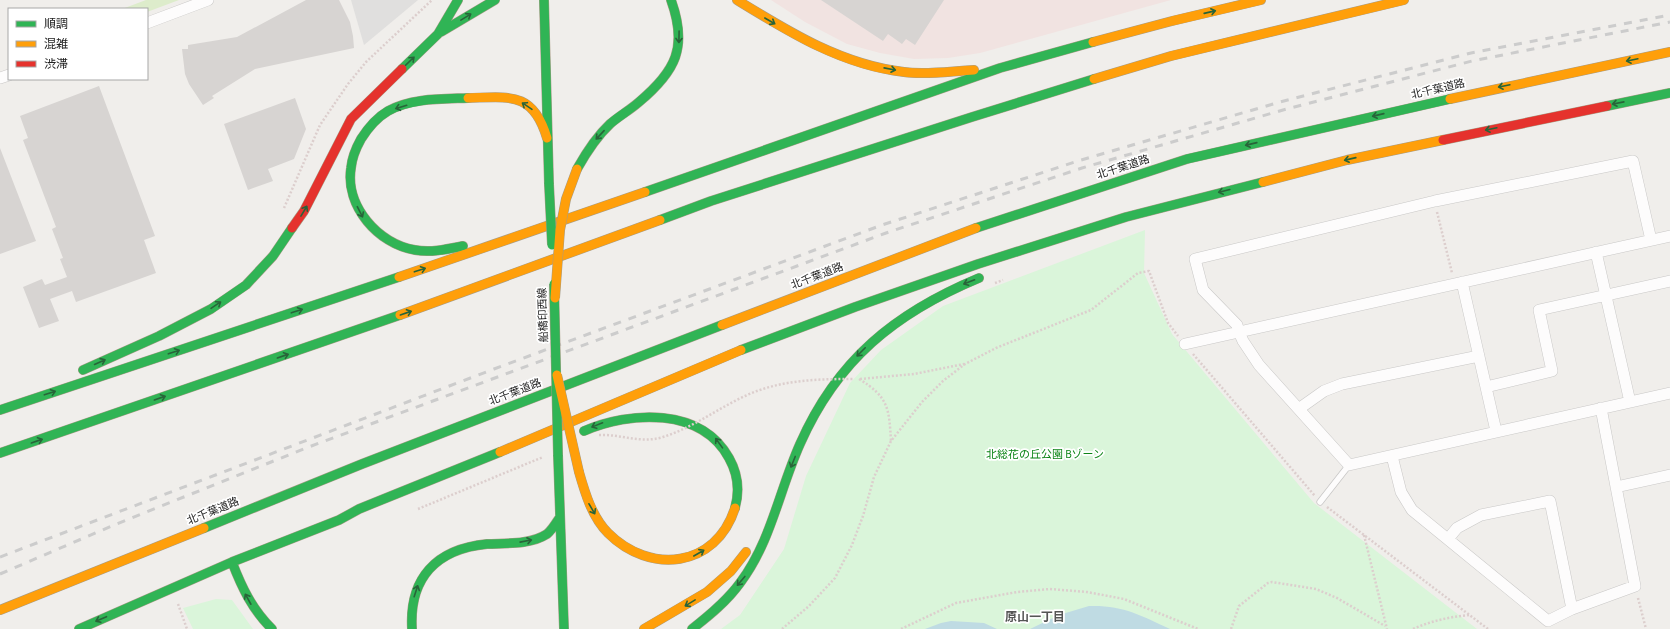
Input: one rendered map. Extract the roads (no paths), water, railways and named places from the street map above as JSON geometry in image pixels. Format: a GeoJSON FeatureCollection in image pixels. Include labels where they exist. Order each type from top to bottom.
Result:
{"type":"FeatureCollection","features":[{"type":"Feature","properties":{"kind":"main road"},"geometry":{"type":"LineString","coordinates":[[438,34],[458,0]]}},
{"type":"Feature","properties":{"kind":"main road"},"geometry":{"type":"LineString","coordinates":[[72,374],[159,336],[211,309],[246,285],[273,256],[304,211],[351,119],[438,34],[495,0]]}},
{"type":"Feature","properties":{"kind":"main road","name":"船橋印西線"},"geometry":{"type":"LineString","coordinates":[[544,0],[547,138],[555,298],[558,455],[564,629]]}},
{"type":"Feature","properties":{"kind":"main road"},"geometry":{"type":"LineString","coordinates":[[555,298],[560,230],[566,199],[577,169],[589,147],[609,125],[649,92],[672,66],[677,56],[680,38],[678,15],[671,0]]}},
{"type":"Feature","properties":{"kind":"main road"},"geometry":{"type":"LineString","coordinates":[[738,0],[769,20],[823,49],[866,65],[904,72],[946,72],[1000,68]]}},
{"type":"Feature","properties":{"kind":"main road"},"geometry":{"type":"LineString","coordinates":[[0,410],[451,260],[1000,68],[1172,21],[1261,0]]}},
{"type":"Feature","properties":{"kind":"main road"},"geometry":{"type":"LineString","coordinates":[[0,453],[453,297],[711,201],[1171,56],[1404,0]]}},
{"type":"Feature","properties":{"kind":"main road","name":"北千葉道路"},"geometry":{"type":"LineString","coordinates":[[0,610],[362,464],[965,231],[1187,159],[1498,88],[1670,52]]}},
{"type":"Feature","properties":{"kind":"main road"},"geometry":{"type":"LineString","coordinates":[[79,629],[232,562],[339,520],[366,506],[513,447],[762,342],[855,307],[978,264],[1126,217],[1347,160],[1670,93]]}},
{"type":"Feature","properties":{"kind":"main road"},"geometry":{"type":"LineString","coordinates":[[547,138],[540,118],[529,105],[508,97],[425,100],[396,107],[374,120],[358,142],[351,158],[350,180],[354,200],[366,222],[382,238],[410,250],[442,250],[478,242],[650,183],[703,171]]}},
{"type":"Feature","properties":{"kind":"main road"},"geometry":{"type":"LineString","coordinates":[[1059,248],[1189,200]]}},
{"type":"Feature","properties":{"kind":"main road"},"geometry":{"type":"LineString","coordinates":[[644,629],[707,592],[731,571],[749,549],[766,522],[783,487],[800,444],[814,416],[858,355],[879,335],[905,315],[929,300],[952,289],[987,276]]}},
{"type":"Feature","properties":{"kind":"main road"},"geometry":{"type":"LineString","coordinates":[[548,445],[606,422],[641,417],[663,418],[690,423],[715,438],[727,455],[736,473],[738,501],[728,528],[710,547],[691,557],[673,561],[651,559],[627,550],[606,532],[589,504],[579,472],[557,375]]}},
{"type":"Feature","properties":{"kind":"main road"},"geometry":{"type":"LineString","coordinates":[[0,407],[58,381]]}},
{"type":"Feature","properties":{"kind":"main road"},"geometry":{"type":"LineString","coordinates":[[692,629],[708,617],[723,602],[745,576],[763,543],[783,487]]}},
{"type":"Feature","properties":{"kind":"main road"},"geometry":{"type":"LineString","coordinates":[[339,520],[366,516],[380,510]]}},
{"type":"Feature","properties":{"kind":"main road"},"geometry":{"type":"LineString","coordinates":[[412,629],[411,610],[416,589],[424,572],[438,560],[459,550],[480,545],[529,541],[547,533],[560,517]]}},
{"type":"Feature","properties":{"kind":"main road"},"geometry":{"type":"LineString","coordinates":[[232,562],[247,600],[272,629]]}},
{"type":"Feature","properties":{"kind":"street"},"geometry":{"type":"LineString","coordinates":[[148,23],[208,0]]}},
{"type":"Feature","properties":{"kind":"street"},"geometry":{"type":"LineString","coordinates":[[1651,240],[1633,161],[1435,201],[1195,259],[1204,290],[1237,325],[1239,332],[1260,365],[1300,408],[1349,465],[1670,393]]}},
{"type":"Feature","properties":{"kind":"street"},"geometry":{"type":"LineString","coordinates":[[1185,344],[1670,236]]}},
{"type":"Feature","properties":{"kind":"street"},"geometry":{"type":"LineString","coordinates":[[1596,252],[1630,402]]}},
{"type":"Feature","properties":{"kind":"street"},"geometry":{"type":"LineString","coordinates":[[1486,387],[1552,371],[1539,310],[1670,281]]}},
{"type":"Feature","properties":{"kind":"street"},"geometry":{"type":"LineString","coordinates":[[1458,283],[1479,356],[1496,431]]}},
{"type":"Feature","properties":{"kind":"street"},"geometry":{"type":"LineString","coordinates":[[1300,408],[1324,391],[1342,384],[1479,356]]}},
{"type":"Feature","properties":{"kind":"street"},"geometry":{"type":"LineString","coordinates":[[1392,456],[1401,492],[1412,510],[1548,621],[1572,609],[1636,586],[1601,408]]}},
{"type":"Feature","properties":{"kind":"street"},"geometry":{"type":"LineString","coordinates":[[1616,487],[1670,475]]}},
{"type":"Feature","properties":{"kind":"street"},"geometry":{"type":"LineString","coordinates":[[1448,539],[1457,528],[1481,515],[1550,501],[1572,609]]}},
{"type":"Feature","properties":{"kind":"lane"},"geometry":{"type":"LineString","coordinates":[[1320,502],[1349,465]]}},
{"type":"Feature","properties":{"kind":"water"},"geometry":{"type":"Polygon","coordinates":[[[1089,606],[1122,609],[1140,615],[1170,629],[1030,629],[1059,615],[1089,606]]]}},
{"type":"Feature","properties":{"kind":"water"},"geometry":{"type":"Polygon","coordinates":[[[951,621],[984,623],[997,629],[925,629],[951,621]]]}},
{"type":"Feature","properties":{"kind":"railway"},"geometry":{"type":"LineString","coordinates":[[0,557],[494,369],[882,225],[1081,160],[1280,102],[1471,53],[1670,15]]}},
{"type":"Feature","properties":{"kind":"railway"},"geometry":{"type":"LineString","coordinates":[[0,574],[114,525],[306,448],[886,233],[1082,168],[1283,110],[1472,61],[1670,22]]}},
{"type":"Feature","properties":{"kind":"district","name":"原山一丁目"},"geometry":{"type":"Point","coordinates":[1035,617]}},
{"type":"Feature","properties":{"kind":"park label","name":"北総花の丘公園 Bゾーン"},"geometry":{"type":"Point","coordinates":[1045,454]}}]}
